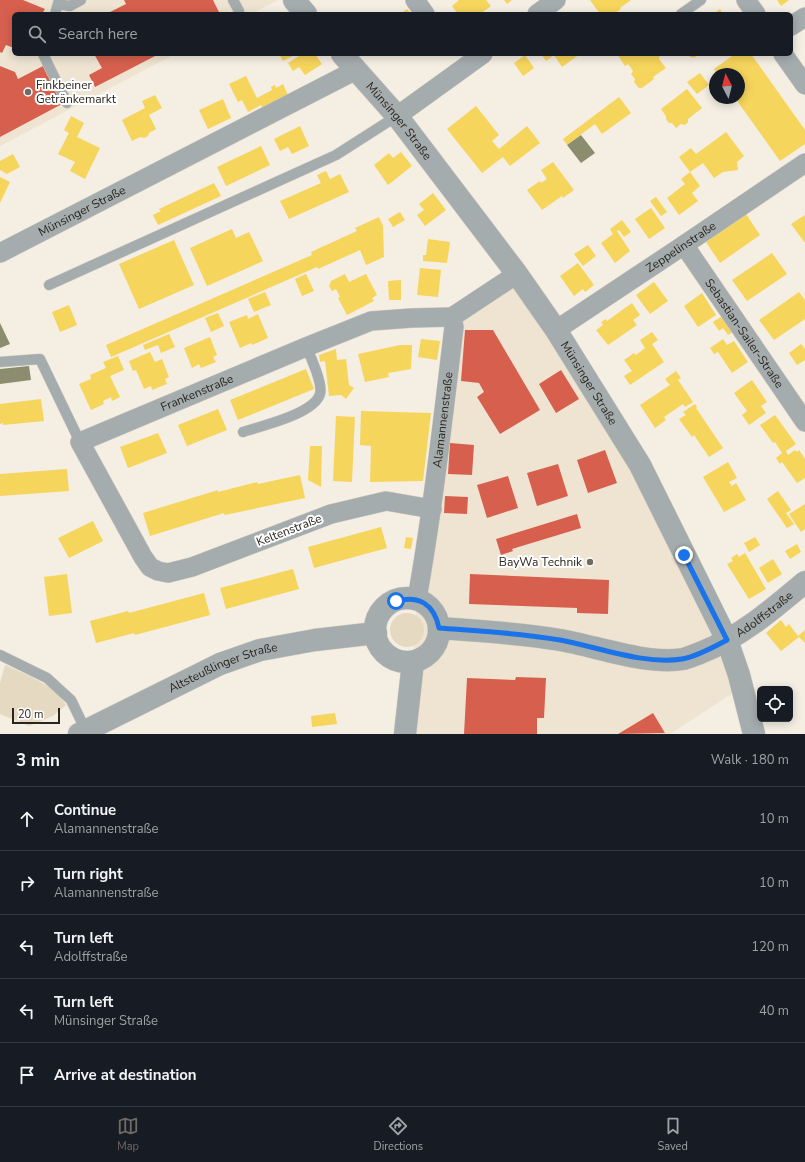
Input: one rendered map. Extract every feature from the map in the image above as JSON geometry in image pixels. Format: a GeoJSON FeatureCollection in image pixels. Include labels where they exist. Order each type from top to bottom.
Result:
{"type":"FeatureCollection","features":[{"type":"Feature","properties":{"kind":"street"},"geometry":{"type":"LineString","coordinates":[[294,0],[304,12]]}},
{"type":"Feature","properties":{"kind":"street"},"geometry":{"type":"LineString","coordinates":[[415,0],[424,12]]}},
{"type":"Feature","properties":{"kind":"street"},"geometry":{"type":"LineString","coordinates":[[540,12],[556,0]]}},
{"type":"Feature","properties":{"kind":"street"},"geometry":{"type":"LineString","coordinates":[[746,0],[755,12]]}},
{"type":"Feature","properties":{"kind":"street"},"geometry":{"type":"LineString","coordinates":[[793,25],[805,17]]}},
{"type":"Feature","properties":{"kind":"street","name":"Münsinger Straße"},"geometry":{"type":"LineString","coordinates":[[344,56],[397,116],[517,274],[556,330],[640,465],[727,640],[739,675],[754,734]]}},
{"type":"Feature","properties":{"kind":"street"},"geometry":{"type":"LineString","coordinates":[[397,116],[460,60],[475,56]]}},
{"type":"Feature","properties":{"kind":"street"},"geometry":{"type":"LineString","coordinates":[[784,56],[805,86]]}},
{"type":"Feature","properties":{"kind":"street","name":"Münsinger Straße"},"geometry":{"type":"LineString","coordinates":[[0,253],[356,70]]}},
{"type":"Feature","properties":{"kind":"street","name":"Zeppelinstraße"},"geometry":{"type":"LineString","coordinates":[[556,330],[805,163]]}},
{"type":"Feature","properties":{"kind":"street","name":"Sebastian-Sailer-Straße"},"geometry":{"type":"LineString","coordinates":[[684,245],[805,422]]}},
{"type":"Feature","properties":{"kind":"street"},"geometry":{"type":"LineString","coordinates":[[452,317],[517,274]]}},
{"type":"Feature","properties":{"kind":"street","name":"Frankenstraße"},"geometry":{"type":"LineString","coordinates":[[80,442],[371,321],[452,317]]}},
{"type":"Feature","properties":{"kind":"street","name":"Alamannenstraße"},"geometry":{"type":"LineString","coordinates":[[417,599],[432,509],[454,327],[452,317]]}},
{"type":"Feature","properties":{"kind":"street","name":"Keltenstraße"},"geometry":{"type":"LineString","coordinates":[[80,442],[150,567],[158,571],[168,573],[192,567],[331,514],[386,501],[432,509]]}},
{"type":"Feature","properties":{"kind":"street","name":"Adolffstraße"},"geometry":{"type":"LineString","coordinates":[[439,628],[558,640],[657,660],[683,659],[727,640],[761,618],[805,582]]}},
{"type":"Feature","properties":{"kind":"street"},"geometry":{"type":"LineString","coordinates":[[406,598],[417,599],[425,603],[437,618],[439,628],[439,637],[435,646],[429,653],[422,659],[413,662],[402,662],[392,658],[384,652],[378,643],[376,623],[380,614],[387,606],[406,598]]}},
{"type":"Feature","properties":{"kind":"street","name":"Altsteußlinger Straße"},"geometry":{"type":"LineString","coordinates":[[83,732],[220,664],[260,650],[315,640],[376,633]]}},
{"type":"Feature","properties":{"kind":"street"},"geometry":{"type":"LineString","coordinates":[[405,734],[413,662]]}},
{"type":"Feature","properties":{"kind":"lane"},"geometry":{"type":"LineString","coordinates":[[57,6],[70,6],[81,0]]}},
{"type":"Feature","properties":{"kind":"lane"},"geometry":{"type":"LineString","coordinates":[[233,0],[239,11]]}},
{"type":"Feature","properties":{"kind":"lane"},"geometry":{"type":"LineString","coordinates":[[683,12],[701,0]]}},
{"type":"Feature","properties":{"kind":"lane"},"geometry":{"type":"LineString","coordinates":[[44,56],[67,102]]}},
{"type":"Feature","properties":{"kind":"lane"},"geometry":{"type":"LineString","coordinates":[[49,285],[336,155],[397,116]]}},
{"type":"Feature","properties":{"kind":"lane"},"geometry":{"type":"LineString","coordinates":[[243,432],[295,416],[315,402],[320,394],[319,384],[314,366],[306,347]]}},
{"type":"Feature","properties":{"kind":"lane"},"geometry":{"type":"LineString","coordinates":[[0,362],[40,359],[80,442]]}},
{"type":"Feature","properties":{"kind":"lane"},"geometry":{"type":"LineString","coordinates":[[0,655],[46,678],[71,700],[83,732]]}},
{"type":"Feature","properties":{"kind":"shaded area"},"geometry":{"type":"Polygon","coordinates":[[[0,0],[278,0],[255,12],[12,12],[12,56],[171,56],[0,146],[0,0]]]}},
{"type":"Feature","properties":{"kind":"shaded area"},"geometry":{"type":"Polygon","coordinates":[[[517,274],[640,465],[742,687],[670,734],[404,734],[413,662],[417,599],[454,327],[517,274]]]}},
{"type":"Feature","properties":{"kind":"shaded area"},"geometry":{"type":"Polygon","coordinates":[[[410,613],[417,615],[422,620],[424,630],[422,640],[417,645],[404,647],[397,645],[392,640],[390,627],[392,620],[397,615],[410,613]]]}},
{"type":"Feature","properties":{"kind":"shaded area"},"geometry":{"type":"Polygon","coordinates":[[[5,665],[47,686],[61,698],[66,705],[53,716],[29,726],[0,714],[0,683],[5,665]]]}},
{"type":"Feature","properties":{"kind":"building: Homes"},"geometry":{"type":"Polygon","coordinates":[[[459,0],[486,0],[491,6],[483,12],[456,12],[452,6],[459,0]]]}},
{"type":"Feature","properties":{"kind":"building: Homes"},"geometry":{"type":"Polygon","coordinates":[[[504,0],[512,0],[507,4],[504,0]]]}},
{"type":"Feature","properties":{"kind":"building: Homes"},"geometry":{"type":"Polygon","coordinates":[[[590,0],[631,0],[617,12],[599,12],[590,0]]]}},
{"type":"Feature","properties":{"kind":"building: Homes"},"geometry":{"type":"Polygon","coordinates":[[[777,0],[789,0],[781,6],[777,0]]]}},
{"type":"Feature","properties":{"kind":"building: Homes"},"geometry":{"type":"Polygon","coordinates":[[[280,56],[292,56],[283,61],[280,56]]]}},
{"type":"Feature","properties":{"kind":"building: Homes"},"geometry":{"type":"Polygon","coordinates":[[[299,56],[316,56],[322,64],[305,75],[299,67],[293,71],[288,63],[299,56]]]}},
{"type":"Feature","properties":{"kind":"building: Homes"},"geometry":{"type":"Polygon","coordinates":[[[526,56],[534,68],[523,76],[514,63],[526,56]]]}},
{"type":"Feature","properties":{"kind":"building: Homes"},"geometry":{"type":"Polygon","coordinates":[[[542,56],[553,56],[546,61],[542,56]]]}},
{"type":"Feature","properties":{"kind":"building: Homes"},"geometry":{"type":"Polygon","coordinates":[[[555,56],[577,56],[562,67],[555,56]]]}},
{"type":"Feature","properties":{"kind":"building: Homes"},"geometry":{"type":"Polygon","coordinates":[[[618,56],[660,56],[659,59],[666,68],[653,77],[654,79],[642,88],[639,88],[634,82],[635,79],[631,74],[633,71],[628,64],[625,66],[618,56]]]}},
{"type":"Feature","properties":{"kind":"building: Homes"},"geometry":{"type":"Polygon","coordinates":[[[732,56],[752,56],[805,130],[805,144],[780,161],[739,104],[745,104],[745,68],[715,68],[732,56]]]}},
{"type":"Feature","properties":{"kind":"building: Homes"},"geometry":{"type":"Polygon","coordinates":[[[700,73],[709,85],[697,94],[687,82],[700,73]]]}},
{"type":"Feature","properties":{"kind":"building: Homes"},"geometry":{"type":"Polygon","coordinates":[[[246,76],[257,98],[272,90],[271,87],[275,85],[276,88],[283,84],[289,97],[263,110],[261,105],[248,112],[242,100],[238,102],[229,84],[246,76]]]}},
{"type":"Feature","properties":{"kind":"building: Homes"},"geometry":{"type":"Polygon","coordinates":[[[687,89],[702,108],[688,119],[688,122],[685,125],[681,124],[676,128],[672,123],[669,123],[661,109],[687,89]]]}},
{"type":"Feature","properties":{"kind":"building: Homes"},"geometry":{"type":"Polygon","coordinates":[[[155,95],[162,108],[149,115],[156,129],[144,138],[140,137],[132,141],[122,120],[145,108],[142,101],[155,95]]]}},
{"type":"Feature","properties":{"kind":"building: Homes"},"geometry":{"type":"Polygon","coordinates":[[[619,97],[631,113],[602,134],[595,124],[567,145],[563,139],[619,97]]]}},
{"type":"Feature","properties":{"kind":"building: Homes"},"geometry":{"type":"Polygon","coordinates":[[[223,99],[231,118],[208,129],[199,110],[223,99]]]}},
{"type":"Feature","properties":{"kind":"building: Homes"},"geometry":{"type":"Polygon","coordinates":[[[476,106],[499,135],[492,141],[499,149],[527,126],[540,143],[510,166],[503,157],[482,173],[447,129],[476,106]]]}},
{"type":"Feature","properties":{"kind":"building: Homes"},"geometry":{"type":"Polygon","coordinates":[[[71,116],[84,123],[77,137],[100,148],[85,179],[70,171],[75,162],[58,154],[69,133],[64,130],[71,116]]]}},
{"type":"Feature","properties":{"kind":"building: Homes"},"geometry":{"type":"Polygon","coordinates":[[[300,126],[309,146],[292,154],[288,147],[280,151],[274,139],[300,126]]]}},
{"type":"Feature","properties":{"kind":"building: Homes"},"geometry":{"type":"Polygon","coordinates":[[[726,132],[744,156],[737,162],[738,170],[723,172],[714,178],[703,163],[690,172],[679,157],[691,148],[696,154],[726,132]]]}},
{"type":"Feature","properties":{"kind":"building: Homes"},"geometry":{"type":"Polygon","coordinates":[[[261,146],[270,165],[226,186],[217,167],[261,146]]]}},
{"type":"Feature","properties":{"kind":"building: Homes"},"geometry":{"type":"Polygon","coordinates":[[[401,152],[412,166],[388,185],[374,165],[389,153],[393,158],[401,152]]]}},
{"type":"Feature","properties":{"kind":"building: Homes"},"geometry":{"type":"Polygon","coordinates":[[[13,154],[20,167],[7,174],[0,170],[0,161],[13,154]]]}},
{"type":"Feature","properties":{"kind":"building: Homes"},"geometry":{"type":"Polygon","coordinates":[[[553,162],[574,190],[563,198],[562,196],[542,210],[527,190],[540,181],[541,183],[547,179],[541,170],[553,162]]]}},
{"type":"Feature","properties":{"kind":"building: Homes"},"geometry":{"type":"Polygon","coordinates":[[[326,171],[330,179],[340,174],[349,192],[289,219],[280,201],[321,183],[317,175],[326,171]]]}},
{"type":"Feature","properties":{"kind":"building: Homes"},"geometry":{"type":"Polygon","coordinates":[[[690,172],[700,186],[692,193],[698,201],[679,215],[667,198],[685,184],[681,179],[690,172]]]}},
{"type":"Feature","properties":{"kind":"building: Homes"},"geometry":{"type":"Polygon","coordinates":[[[0,177],[10,182],[0,203],[0,177]]]}},
{"type":"Feature","properties":{"kind":"building: Homes"},"geometry":{"type":"Polygon","coordinates":[[[214,183],[221,196],[158,225],[153,215],[161,211],[159,209],[214,183]]]}},
{"type":"Feature","properties":{"kind":"building: Homes"},"geometry":{"type":"Polygon","coordinates":[[[433,193],[446,210],[425,226],[417,215],[424,210],[419,204],[433,193]]]}},
{"type":"Feature","properties":{"kind":"building: Homes"},"geometry":{"type":"Polygon","coordinates":[[[656,197],[667,212],[661,216],[650,201],[656,197]]]}},
{"type":"Feature","properties":{"kind":"building: Homes"},"geometry":{"type":"Polygon","coordinates":[[[651,208],[665,228],[649,239],[635,219],[651,208]]]}},
{"type":"Feature","properties":{"kind":"building: Homes"},"geometry":{"type":"Polygon","coordinates":[[[400,212],[405,220],[393,227],[388,219],[400,212]]]}},
{"type":"Feature","properties":{"kind":"building: Homes"},"geometry":{"type":"Polygon","coordinates":[[[746,214],[760,235],[720,263],[706,242],[746,214]]]}},
{"type":"Feature","properties":{"kind":"building: Homes"},"geometry":{"type":"Polygon","coordinates":[[[805,215],[805,243],[791,224],[805,215]]]}},
{"type":"Feature","properties":{"kind":"building: Homes"},"geometry":{"type":"Polygon","coordinates":[[[379,217],[383,226],[384,257],[366,265],[360,250],[318,269],[317,267],[111,357],[106,345],[312,255],[311,252],[357,231],[355,228],[379,217]]]}},
{"type":"Feature","properties":{"kind":"building: Homes"},"geometry":{"type":"Polygon","coordinates":[[[622,220],[631,232],[624,237],[619,230],[617,231],[630,251],[615,263],[601,243],[613,234],[610,229],[622,220]]]}},
{"type":"Feature","properties":{"kind":"building: Homes"},"geometry":{"type":"Polygon","coordinates":[[[232,229],[236,238],[249,232],[263,261],[207,286],[190,248],[232,229]]]}},
{"type":"Feature","properties":{"kind":"building: Homes"},"geometry":{"type":"Polygon","coordinates":[[[428,239],[450,242],[447,263],[423,261],[423,255],[426,255],[428,239]]]}},
{"type":"Feature","properties":{"kind":"building: Homes"},"geometry":{"type":"Polygon","coordinates":[[[174,240],[194,285],[139,309],[119,264],[174,240]]]}},
{"type":"Feature","properties":{"kind":"building: Homes"},"geometry":{"type":"Polygon","coordinates":[[[588,245],[596,256],[583,266],[574,254],[588,245]]]}},
{"type":"Feature","properties":{"kind":"building: Homes"},"geometry":{"type":"Polygon","coordinates":[[[772,253],[787,274],[747,301],[732,280],[772,253]]]}},
{"type":"Feature","properties":{"kind":"building: Homes"},"geometry":{"type":"Polygon","coordinates":[[[578,263],[594,285],[585,292],[583,289],[574,296],[560,276],[578,263]]]}},
{"type":"Feature","properties":{"kind":"building: Homes"},"geometry":{"type":"Polygon","coordinates":[[[420,268],[441,270],[438,297],[417,295],[420,268]]]}},
{"type":"Feature","properties":{"kind":"building: Homes"},"geometry":{"type":"Polygon","coordinates":[[[306,274],[314,291],[302,296],[295,279],[306,274]]]}},
{"type":"Feature","properties":{"kind":"building: Homes"},"geometry":{"type":"Polygon","coordinates":[[[345,274],[349,282],[366,274],[377,295],[372,298],[374,301],[347,315],[338,298],[340,297],[336,289],[332,291],[329,286],[331,281],[345,274]]]}},
{"type":"Feature","properties":{"kind":"building: Homes"},"geometry":{"type":"Polygon","coordinates":[[[401,280],[401,300],[389,300],[388,281],[401,280]]]}},
{"type":"Feature","properties":{"kind":"building: Homes"},"geometry":{"type":"Polygon","coordinates":[[[654,282],[668,301],[650,314],[636,295],[654,282]]]}},
{"type":"Feature","properties":{"kind":"building: Homes"},"geometry":{"type":"Polygon","coordinates":[[[265,292],[271,305],[254,312],[248,299],[265,292]]]}},
{"type":"Feature","properties":{"kind":"building: Homes"},"geometry":{"type":"Polygon","coordinates":[[[799,292],[805,300],[805,319],[774,340],[759,320],[799,292]]]}},
{"type":"Feature","properties":{"kind":"building: Homes"},"geometry":{"type":"Polygon","coordinates":[[[702,293],[716,315],[698,327],[684,306],[702,293]]]}},
{"type":"Feature","properties":{"kind":"building: Homes"},"geometry":{"type":"Polygon","coordinates":[[[632,303],[640,315],[633,320],[637,325],[608,345],[596,330],[603,325],[601,322],[606,319],[607,321],[632,303]]]}},
{"type":"Feature","properties":{"kind":"building: Homes"},"geometry":{"type":"Polygon","coordinates":[[[69,305],[77,325],[60,332],[52,312],[69,305]]]}},
{"type":"Feature","properties":{"kind":"building: Homes"},"geometry":{"type":"Polygon","coordinates":[[[218,313],[224,326],[211,332],[205,318],[218,313]]]}},
{"type":"Feature","properties":{"kind":"building: Homes"},"geometry":{"type":"Polygon","coordinates":[[[258,314],[268,338],[252,345],[251,343],[240,348],[229,322],[247,315],[248,319],[258,314]]]}},
{"type":"Feature","properties":{"kind":"building: Homes"},"geometry":{"type":"Polygon","coordinates":[[[724,315],[735,331],[728,335],[723,328],[719,331],[713,322],[724,315]]]}},
{"type":"Feature","properties":{"kind":"building: Homes"},"geometry":{"type":"Polygon","coordinates":[[[652,332],[658,340],[652,344],[664,362],[630,385],[624,376],[632,371],[624,360],[634,353],[636,355],[645,348],[640,340],[652,332]]]}},
{"type":"Feature","properties":{"kind":"building: Homes"},"geometry":{"type":"Polygon","coordinates":[[[169,334],[175,347],[161,353],[158,345],[145,350],[143,345],[169,334]]]}},
{"type":"Feature","properties":{"kind":"building: Homes"},"geometry":{"type":"Polygon","coordinates":[[[210,337],[217,355],[213,357],[216,362],[201,368],[199,364],[192,368],[184,348],[210,337]]]}},
{"type":"Feature","properties":{"kind":"building: Homes"},"geometry":{"type":"Polygon","coordinates":[[[421,339],[440,341],[437,360],[418,357],[421,339]]]}},
{"type":"Feature","properties":{"kind":"building: Homes"},"geometry":{"type":"Polygon","coordinates":[[[723,339],[727,345],[734,341],[748,362],[732,373],[718,352],[714,354],[710,348],[723,339]]]}},
{"type":"Feature","properties":{"kind":"building: Homes"},"geometry":{"type":"Polygon","coordinates":[[[801,344],[805,349],[805,360],[797,365],[789,353],[801,344]]]}},
{"type":"Feature","properties":{"kind":"building: Homes"},"geometry":{"type":"Polygon","coordinates":[[[400,345],[412,345],[411,369],[388,373],[389,377],[365,382],[358,354],[400,345]]]}},
{"type":"Feature","properties":{"kind":"building: Homes"},"geometry":{"type":"Polygon","coordinates":[[[336,349],[337,360],[346,359],[349,385],[354,388],[346,399],[341,395],[329,396],[325,361],[320,362],[319,355],[336,349]]]}},
{"type":"Feature","properties":{"kind":"building: Homes"},"geometry":{"type":"Polygon","coordinates":[[[150,352],[155,362],[162,359],[169,377],[165,379],[167,384],[152,390],[151,386],[144,389],[136,370],[133,371],[129,361],[150,352]]]}},
{"type":"Feature","properties":{"kind":"building: Homes"},"geometry":{"type":"Polygon","coordinates":[[[118,356],[124,370],[110,376],[120,397],[112,401],[111,397],[103,401],[104,404],[91,410],[79,384],[91,379],[90,375],[106,368],[103,362],[118,356]]]}},
{"type":"Feature","properties":{"kind":"building: Homes"},"geometry":{"type":"Polygon","coordinates":[[[306,369],[314,389],[238,420],[230,400],[306,369]]]}},
{"type":"Feature","properties":{"kind":"building: Homes"},"geometry":{"type":"Polygon","coordinates":[[[676,371],[681,378],[678,380],[693,402],[685,407],[683,404],[664,417],[666,420],[655,428],[640,405],[670,385],[665,379],[676,371]]]}},
{"type":"Feature","properties":{"kind":"building: Homes"},"geometry":{"type":"Polygon","coordinates":[[[752,380],[767,402],[761,406],[766,413],[749,425],[742,415],[747,411],[734,393],[752,380]]]}},
{"type":"Feature","properties":{"kind":"building: Homes"},"geometry":{"type":"Polygon","coordinates":[[[41,399],[44,421],[3,425],[3,423],[0,424],[0,404],[41,399]]]}},
{"type":"Feature","properties":{"kind":"building: Homes"},"geometry":{"type":"Polygon","coordinates":[[[695,404],[697,407],[696,408],[723,448],[709,457],[694,435],[692,437],[679,419],[686,415],[683,412],[695,404]]]}},
{"type":"Feature","properties":{"kind":"building: Homes"},"geometry":{"type":"Polygon","coordinates":[[[218,409],[227,430],[187,446],[178,425],[218,409]]]}},
{"type":"Feature","properties":{"kind":"building: Homes"},"geometry":{"type":"Polygon","coordinates":[[[361,411],[431,413],[423,481],[370,482],[371,446],[360,445],[361,411]]]}},
{"type":"Feature","properties":{"kind":"building: Homes"},"geometry":{"type":"Polygon","coordinates":[[[775,415],[796,444],[786,451],[788,455],[795,450],[797,452],[799,450],[805,459],[805,478],[797,483],[782,462],[780,464],[776,458],[782,453],[775,442],[773,443],[760,425],[775,415]]]}},
{"type":"Feature","properties":{"kind":"building: Homes"},"geometry":{"type":"Polygon","coordinates":[[[336,416],[355,417],[352,482],[333,481],[336,416]]]}},
{"type":"Feature","properties":{"kind":"building: Homes"},"geometry":{"type":"Polygon","coordinates":[[[158,433],[167,453],[128,468],[120,447],[158,433]]]}},
{"type":"Feature","properties":{"kind":"building: Homes"},"geometry":{"type":"Polygon","coordinates":[[[310,446],[322,446],[321,487],[308,480],[310,446]]]}},
{"type":"Feature","properties":{"kind":"building: Homes"},"geometry":{"type":"Polygon","coordinates":[[[728,462],[737,478],[729,482],[732,486],[736,483],[746,500],[724,512],[703,477],[728,462]]]}},
{"type":"Feature","properties":{"kind":"building: Homes"},"geometry":{"type":"Polygon","coordinates":[[[67,469],[69,491],[0,496],[0,474],[67,469]]]}},
{"type":"Feature","properties":{"kind":"building: Homes"},"geometry":{"type":"Polygon","coordinates":[[[300,475],[305,498],[225,515],[224,513],[150,536],[143,513],[218,490],[218,492],[257,482],[258,484],[300,475]]]}},
{"type":"Feature","properties":{"kind":"building: Homes"},"geometry":{"type":"Polygon","coordinates":[[[778,491],[791,510],[786,513],[794,524],[787,528],[767,499],[778,491]]]}},
{"type":"Feature","properties":{"kind":"building: Homes"},"geometry":{"type":"Polygon","coordinates":[[[805,504],[805,529],[801,532],[789,514],[805,504]]]}},
{"type":"Feature","properties":{"kind":"building: Homes"},"geometry":{"type":"Polygon","coordinates":[[[93,521],[103,541],[69,558],[58,538],[93,521]]]}},
{"type":"Feature","properties":{"kind":"building: Homes"},"geometry":{"type":"Polygon","coordinates":[[[381,527],[387,548],[314,568],[308,547],[381,527]]]}},
{"type":"Feature","properties":{"kind":"building: Homes"},"geometry":{"type":"Polygon","coordinates":[[[406,537],[413,538],[411,549],[404,548],[406,537]]]}},
{"type":"Feature","properties":{"kind":"building: Homes"},"geometry":{"type":"Polygon","coordinates":[[[755,537],[760,545],[749,552],[744,543],[755,537]]]}},
{"type":"Feature","properties":{"kind":"building: Homes"},"geometry":{"type":"Polygon","coordinates":[[[797,544],[801,552],[790,559],[785,551],[797,544]]]}},
{"type":"Feature","properties":{"kind":"building: Homes"},"geometry":{"type":"Polygon","coordinates":[[[745,553],[766,589],[749,599],[727,564],[733,561],[731,558],[737,554],[739,557],[745,553]]]}},
{"type":"Feature","properties":{"kind":"building: Homes"},"geometry":{"type":"Polygon","coordinates":[[[773,559],[782,574],[768,583],[759,568],[773,559]]]}},
{"type":"Feature","properties":{"kind":"building: Homes"},"geometry":{"type":"Polygon","coordinates":[[[293,569],[299,589],[226,609],[220,588],[293,569]]]}},
{"type":"Feature","properties":{"kind":"building: Homes"},"geometry":{"type":"Polygon","coordinates":[[[67,574],[72,613],[49,616],[44,577],[67,574]]]}},
{"type":"Feature","properties":{"kind":"building: Homes"},"geometry":{"type":"Polygon","coordinates":[[[204,593],[210,615],[135,635],[134,633],[96,643],[90,621],[128,611],[129,613],[204,593]]]}},
{"type":"Feature","properties":{"kind":"building: Homes"},"geometry":{"type":"Polygon","coordinates":[[[781,620],[786,627],[789,624],[798,636],[805,630],[805,643],[799,637],[781,651],[766,633],[781,620]]]}},
{"type":"Feature","properties":{"kind":"building: Homes"},"geometry":{"type":"Polygon","coordinates":[[[335,713],[337,724],[312,727],[311,716],[335,713]]]}},
{"type":"Feature","properties":{"kind":"building: Shops"},"geometry":{"type":"Polygon","coordinates":[[[0,0],[23,0],[45,9],[43,12],[12,12],[12,47],[6,45],[2,53],[0,52],[0,0]]]}},
{"type":"Feature","properties":{"kind":"building: Shops"},"geometry":{"type":"Polygon","coordinates":[[[124,0],[213,0],[219,12],[110,12],[126,4],[124,0]]]}},
{"type":"Feature","properties":{"kind":"building: Shops"},"geometry":{"type":"Polygon","coordinates":[[[95,56],[155,56],[95,87],[89,75],[102,68],[95,56]]]}},
{"type":"Feature","properties":{"kind":"building: Shops","name":"Finkbeiner Getränkemarkt"},"geometry":{"type":"Polygon","coordinates":[[[0,66],[15,72],[18,79],[43,66],[62,104],[0,137],[0,66]]]}},
{"type":"Feature","properties":{"kind":"building: Shops"},"geometry":{"type":"Polygon","coordinates":[[[465,330],[493,330],[540,410],[500,434],[477,397],[484,392],[479,383],[461,381],[465,330]]]}},
{"type":"Feature","properties":{"kind":"building: Shops"},"geometry":{"type":"Polygon","coordinates":[[[561,370],[579,399],[556,413],[539,384],[561,370]]]}},
{"type":"Feature","properties":{"kind":"building: Shops"},"geometry":{"type":"Polygon","coordinates":[[[450,443],[474,445],[472,475],[448,474],[450,443]]]}},
{"type":"Feature","properties":{"kind":"building: Shops"},"geometry":{"type":"Polygon","coordinates":[[[605,450],[617,483],[588,493],[577,460],[605,450]]]}},
{"type":"Feature","properties":{"kind":"building: Shops"},"geometry":{"type":"Polygon","coordinates":[[[558,464],[568,496],[537,506],[527,473],[558,464]]]}},
{"type":"Feature","properties":{"kind":"building: Shops"},"geometry":{"type":"Polygon","coordinates":[[[508,476],[518,508],[487,518],[477,485],[508,476]]]}},
{"type":"Feature","properties":{"kind":"building: Shops"},"geometry":{"type":"Polygon","coordinates":[[[445,496],[468,497],[467,514],[444,513],[445,496]]]}},
{"type":"Feature","properties":{"kind":"building: Shops"},"geometry":{"type":"Polygon","coordinates":[[[577,514],[581,528],[512,549],[513,551],[501,555],[496,539],[577,514]]]}},
{"type":"Feature","properties":{"kind":"building: Shops"},"geometry":{"type":"Polygon","coordinates":[[[470,574],[609,580],[608,614],[577,613],[577,608],[469,604],[470,574]]]}},
{"type":"Feature","properties":{"kind":"building: Shops"},"geometry":{"type":"Polygon","coordinates":[[[516,677],[546,678],[544,718],[537,718],[537,734],[464,734],[467,678],[515,680],[516,677]]]}},
{"type":"Feature","properties":{"kind":"building: Shops"},"geometry":{"type":"Polygon","coordinates":[[[653,713],[665,733],[618,734],[653,713]]]}},
{"type":"Feature","properties":{"kind":"building: Industry"},"geometry":{"type":"Polygon","coordinates":[[[581,135],[595,153],[581,163],[567,145],[581,135]]]}},
{"type":"Feature","properties":{"kind":"building: Industry"},"geometry":{"type":"Polygon","coordinates":[[[0,323],[10,344],[0,348],[0,323]]]}},
{"type":"Feature","properties":{"kind":"building: Industry"},"geometry":{"type":"Polygon","coordinates":[[[29,366],[31,380],[0,384],[0,369],[29,366]]]}},
{"type":"Feature","properties":{"kind":"place","name":"Finkbeiner Getränkemarkt"},"geometry":{"type":"Point","coordinates":[28,92]}},
{"type":"Feature","properties":{"kind":"place","name":"BayWa Technik"},"geometry":{"type":"Point","coordinates":[590,562]}},
{"type":"Feature","properties":{"kind":"route"},"geometry":{"type":"LineString","coordinates":[[396,601],[406,598],[417,599],[425,603],[437,618],[439,628],[558,640],[657,660],[683,659],[727,640],[684,555]]}}]}
